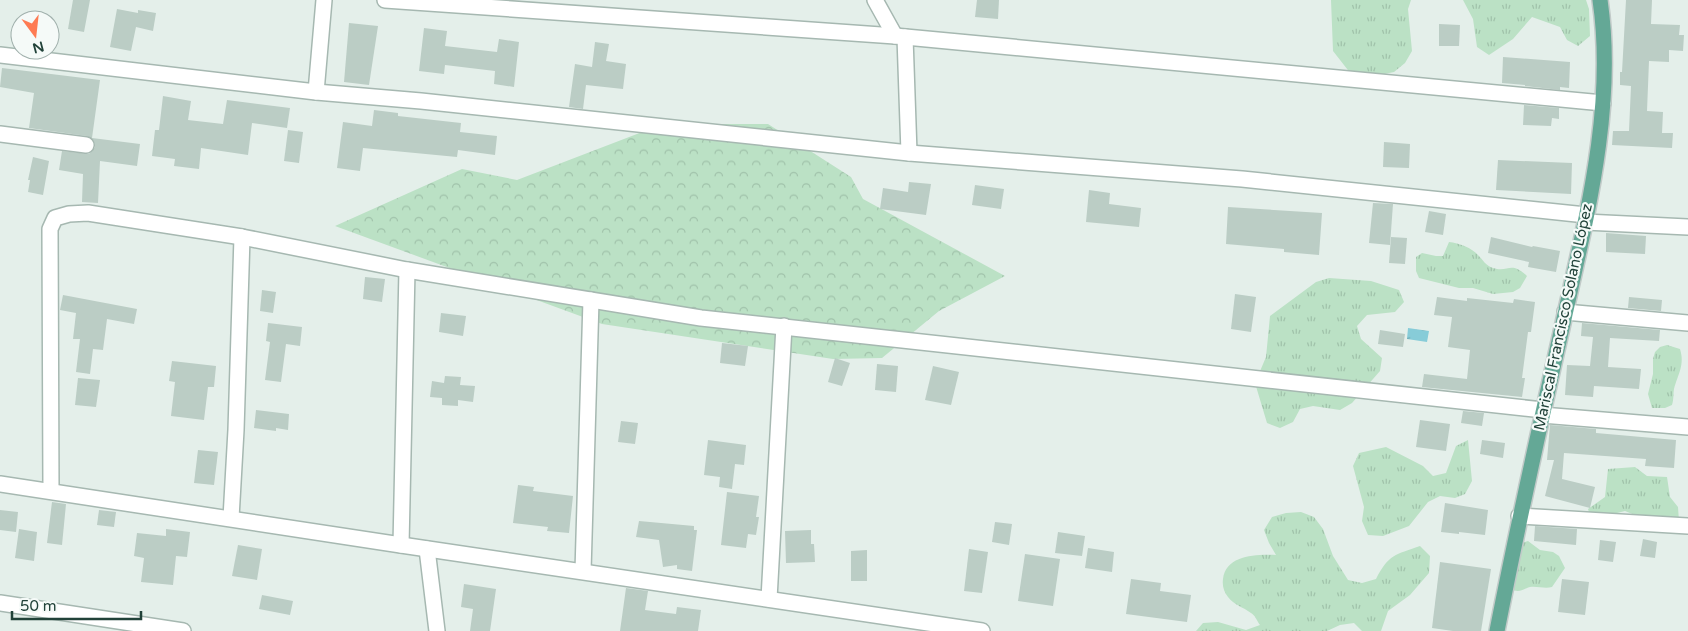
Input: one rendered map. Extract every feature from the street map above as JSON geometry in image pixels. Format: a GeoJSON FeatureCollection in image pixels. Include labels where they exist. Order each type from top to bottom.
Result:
{"type":"FeatureCollection","features":[{"type":"Feature","properties":{"kind":"main road","name":"Mariscal Francisco Solano López"},"geometry":{"type":"LineString","coordinates":[[1497,631],[1519,516],[1585,218],[1600,135],[1605,62],[1600,0]]}},
{"type":"Feature","properties":{"kind":"street"},"geometry":{"type":"LineString","coordinates":[[316,92],[324,0]]}},
{"type":"Feature","properties":{"kind":"street"},"geometry":{"type":"LineString","coordinates":[[385,0],[900,37],[1603,103]]}},
{"type":"Feature","properties":{"kind":"street"},"geometry":{"type":"LineString","coordinates":[[875,0],[900,37],[909,153]]}},
{"type":"Feature","properties":{"kind":"street"},"geometry":{"type":"LineString","coordinates":[[0,55],[316,92],[430,102],[909,153],[1242,179],[1585,218],[1688,227]]}},
{"type":"Feature","properties":{"kind":"street"},"geometry":{"type":"LineString","coordinates":[[0,134],[86,145]]}},
{"type":"Feature","properties":{"kind":"street"},"geometry":{"type":"LineString","coordinates":[[51,491],[50,229],[55,218],[70,214],[88,213],[242,237],[407,270],[702,318],[1688,428]]}},
{"type":"Feature","properties":{"kind":"street"},"geometry":{"type":"LineString","coordinates":[[231,518],[236,430],[242,237]]}},
{"type":"Feature","properties":{"kind":"street"},"geometry":{"type":"LineString","coordinates":[[401,545],[407,270]]}},
{"type":"Feature","properties":{"kind":"street"},"geometry":{"type":"LineString","coordinates":[[583,571],[591,300]]}},
{"type":"Feature","properties":{"kind":"street"},"geometry":{"type":"LineString","coordinates":[[1565,312],[1688,323]]}},
{"type":"Feature","properties":{"kind":"street"},"geometry":{"type":"LineString","coordinates":[[769,599],[784,326]]}},
{"type":"Feature","properties":{"kind":"street"},"geometry":{"type":"LineString","coordinates":[[0,484],[982,631]]}},
{"type":"Feature","properties":{"kind":"street"},"geometry":{"type":"LineString","coordinates":[[1519,516],[1688,526]]}},
{"type":"Feature","properties":{"kind":"street"},"geometry":{"type":"LineString","coordinates":[[427,549],[437,631]]}},
{"type":"Feature","properties":{"kind":"street"},"geometry":{"type":"LineString","coordinates":[[0,603],[183,631]]}},
{"type":"Feature","properties":{"kind":"green space"},"geometry":{"type":"Polygon","coordinates":[[[1331,0],[1411,0],[1408,9],[1412,51],[1405,63],[1394,72],[1365,78],[1351,74],[1333,51],[1331,0]]]}},
{"type":"Feature","properties":{"kind":"green space"},"geometry":{"type":"Polygon","coordinates":[[[1463,0],[1586,0],[1589,9],[1590,36],[1578,46],[1567,40],[1560,27],[1532,17],[1513,39],[1489,55],[1477,47],[1473,19],[1463,0]]]}},
{"type":"Feature","properties":{"kind":"green space"},"geometry":{"type":"Polygon","coordinates":[[[663,124],[768,124],[851,177],[863,199],[1005,276],[939,311],[882,358],[833,359],[602,324],[335,226],[462,169],[517,180],[663,124]]]}},
{"type":"Feature","properties":{"kind":"green space"},"geometry":{"type":"Polygon","coordinates":[[[1449,242],[1472,250],[1491,267],[1517,269],[1527,276],[1520,288],[1513,292],[1493,294],[1473,288],[1459,288],[1419,278],[1416,271],[1416,257],[1422,253],[1443,256],[1449,242]]]}},
{"type":"Feature","properties":{"kind":"green space"},"geometry":{"type":"Polygon","coordinates":[[[1329,278],[1371,281],[1399,290],[1404,302],[1395,312],[1367,315],[1357,326],[1361,339],[1382,358],[1380,371],[1352,403],[1340,410],[1313,406],[1300,409],[1293,422],[1280,428],[1267,423],[1255,383],[1266,357],[1270,316],[1316,282],[1329,278]]]}},
{"type":"Feature","properties":{"kind":"green space"},"geometry":{"type":"Polygon","coordinates":[[[1667,345],[1680,349],[1682,360],[1674,389],[1673,403],[1665,408],[1652,408],[1648,394],[1653,374],[1653,359],[1655,352],[1660,347],[1667,345]]]}},
{"type":"Feature","properties":{"kind":"green space"},"geometry":{"type":"Polygon","coordinates":[[[1468,440],[1472,481],[1465,494],[1455,498],[1440,496],[1428,502],[1409,526],[1383,536],[1368,535],[1362,521],[1364,507],[1353,466],[1359,453],[1386,447],[1423,466],[1433,476],[1446,473],[1456,446],[1468,440]]]}},
{"type":"Feature","properties":{"kind":"green space"},"geometry":{"type":"Polygon","coordinates":[[[1635,467],[1647,476],[1667,477],[1670,497],[1678,507],[1679,521],[1659,525],[1625,511],[1597,518],[1590,516],[1588,509],[1605,497],[1608,469],[1635,467]]]}},
{"type":"Feature","properties":{"kind":"green space"},"geometry":{"type":"Polygon","coordinates":[[[1301,512],[1314,517],[1323,529],[1333,556],[1348,580],[1362,583],[1376,579],[1385,565],[1394,556],[1420,546],[1430,556],[1429,573],[1410,595],[1388,611],[1381,631],[1362,631],[1354,623],[1340,625],[1327,631],[1196,631],[1203,623],[1218,622],[1246,630],[1260,625],[1252,614],[1233,602],[1227,595],[1223,584],[1225,571],[1230,565],[1243,558],[1276,555],[1264,530],[1272,517],[1286,513],[1301,512]]]}},
{"type":"Feature","properties":{"kind":"green space"},"geometry":{"type":"Polygon","coordinates":[[[1528,541],[1540,550],[1553,552],[1559,556],[1565,568],[1552,587],[1530,587],[1518,591],[1509,589],[1521,543],[1528,541]]]}},
{"type":"Feature","properties":{"kind":"water"},"geometry":{"type":"Polygon","coordinates":[[[1408,328],[1429,331],[1427,342],[1407,339],[1408,328]]]}},
{"type":"Feature","properties":{"kind":"building"},"geometry":{"type":"Polygon","coordinates":[[[73,0],[90,0],[84,32],[68,29],[73,0]]]}},
{"type":"Feature","properties":{"kind":"building"},"geometry":{"type":"Polygon","coordinates":[[[977,0],[999,0],[998,19],[975,17],[977,0]]]}},
{"type":"Feature","properties":{"kind":"building"},"geometry":{"type":"Polygon","coordinates":[[[1626,0],[1652,0],[1651,24],[1680,25],[1679,35],[1684,35],[1683,51],[1669,50],[1669,62],[1649,61],[1647,111],[1663,112],[1662,133],[1673,133],[1672,148],[1612,145],[1613,131],[1629,131],[1631,86],[1620,85],[1626,0]]]}},
{"type":"Feature","properties":{"kind":"building"},"geometry":{"type":"Polygon","coordinates":[[[117,9],[138,13],[138,10],[156,13],[153,31],[136,27],[131,51],[110,47],[117,9]]]}},
{"type":"Feature","properties":{"kind":"building"},"geometry":{"type":"Polygon","coordinates":[[[349,23],[378,26],[369,85],[344,82],[349,23]]]}},
{"type":"Feature","properties":{"kind":"building"},"geometry":{"type":"Polygon","coordinates":[[[1439,24],[1460,25],[1459,46],[1439,46],[1439,24]]]}},
{"type":"Feature","properties":{"kind":"building"},"geometry":{"type":"Polygon","coordinates":[[[424,28],[447,31],[445,46],[497,52],[499,39],[519,42],[514,87],[494,84],[495,71],[445,65],[444,74],[419,71],[424,28]]]}},
{"type":"Feature","properties":{"kind":"building"},"geometry":{"type":"Polygon","coordinates":[[[595,42],[609,44],[606,61],[626,64],[623,89],[586,85],[583,109],[569,107],[575,64],[592,67],[595,42]]]}},
{"type":"Feature","properties":{"kind":"building"},"geometry":{"type":"Polygon","coordinates":[[[1503,57],[1570,62],[1569,88],[1560,87],[1560,90],[1502,83],[1503,57]]]}},
{"type":"Feature","properties":{"kind":"building"},"geometry":{"type":"Polygon","coordinates":[[[2,68],[100,80],[92,138],[140,144],[137,166],[100,161],[98,203],[82,202],[83,174],[59,170],[62,151],[89,154],[95,147],[94,141],[87,136],[29,128],[34,93],[0,87],[2,68]]]}},
{"type":"Feature","properties":{"kind":"building"},"geometry":{"type":"Polygon","coordinates":[[[163,96],[191,101],[188,120],[223,124],[227,100],[290,108],[287,128],[252,123],[248,155],[201,148],[199,169],[174,166],[175,159],[152,156],[155,130],[159,130],[163,96]]]}},
{"type":"Feature","properties":{"kind":"building"},"geometry":{"type":"Polygon","coordinates":[[[1524,105],[1559,108],[1559,119],[1552,118],[1551,126],[1523,125],[1524,105]]]}},
{"type":"Feature","properties":{"kind":"building"},"geometry":{"type":"Polygon","coordinates":[[[374,110],[398,113],[398,116],[461,123],[460,132],[497,136],[495,155],[458,150],[457,157],[363,148],[360,171],[337,168],[343,122],[372,126],[374,110]]]}},
{"type":"Feature","properties":{"kind":"building"},"geometry":{"type":"Polygon","coordinates":[[[288,130],[303,132],[299,163],[284,161],[288,130]]]}},
{"type":"Feature","properties":{"kind":"building"},"geometry":{"type":"Polygon","coordinates":[[[1384,142],[1410,144],[1409,168],[1383,167],[1384,142]]]}},
{"type":"Feature","properties":{"kind":"building"},"geometry":{"type":"Polygon","coordinates":[[[33,157],[49,161],[43,195],[28,192],[30,180],[28,180],[33,157]]]}},
{"type":"Feature","properties":{"kind":"building"},"geometry":{"type":"Polygon","coordinates":[[[1498,160],[1572,163],[1571,194],[1496,190],[1498,160]]]}},
{"type":"Feature","properties":{"kind":"building"},"geometry":{"type":"Polygon","coordinates":[[[909,182],[931,184],[926,215],[880,209],[883,188],[908,192],[909,182]]]}},
{"type":"Feature","properties":{"kind":"building"},"geometry":{"type":"Polygon","coordinates":[[[975,185],[1004,189],[1001,209],[972,205],[975,185]]]}},
{"type":"Feature","properties":{"kind":"building"},"geometry":{"type":"Polygon","coordinates":[[[1089,190],[1110,193],[1109,204],[1141,208],[1139,227],[1086,222],[1089,190]]]}},
{"type":"Feature","properties":{"kind":"building"},"geometry":{"type":"Polygon","coordinates":[[[1373,203],[1393,204],[1390,245],[1369,243],[1373,203]]]}},
{"type":"Feature","properties":{"kind":"building"},"geometry":{"type":"Polygon","coordinates":[[[1228,207],[1322,213],[1319,255],[1284,252],[1284,249],[1226,244],[1228,207]]]}},
{"type":"Feature","properties":{"kind":"building"},"geometry":{"type":"Polygon","coordinates":[[[1429,211],[1446,214],[1443,235],[1425,232],[1429,211]]]}},
{"type":"Feature","properties":{"kind":"building"},"geometry":{"type":"Polygon","coordinates":[[[1606,233],[1646,236],[1645,254],[1606,252],[1606,233]]]}},
{"type":"Feature","properties":{"kind":"building"},"geometry":{"type":"Polygon","coordinates":[[[1391,237],[1407,238],[1405,264],[1389,263],[1391,237]]]}},
{"type":"Feature","properties":{"kind":"building"},"geometry":{"type":"Polygon","coordinates":[[[1491,237],[1532,247],[1560,251],[1556,272],[1528,267],[1529,262],[1488,253],[1491,237]]]}},
{"type":"Feature","properties":{"kind":"building"},"geometry":{"type":"Polygon","coordinates":[[[365,277],[385,279],[382,302],[363,299],[365,277]]]}},
{"type":"Feature","properties":{"kind":"building"},"geometry":{"type":"Polygon","coordinates":[[[262,290],[276,292],[273,313],[260,311],[262,290]]]}},
{"type":"Feature","properties":{"kind":"building"},"geometry":{"type":"Polygon","coordinates":[[[1235,294],[1256,297],[1251,332],[1231,329],[1235,294]]]}},
{"type":"Feature","properties":{"kind":"building"},"geometry":{"type":"Polygon","coordinates":[[[63,295],[137,309],[134,324],[107,319],[103,350],[93,349],[90,374],[76,372],[80,339],[73,339],[76,313],[60,310],[63,295]]]}},
{"type":"Feature","properties":{"kind":"building"},"geometry":{"type":"Polygon","coordinates":[[[1437,297],[1467,301],[1467,298],[1513,303],[1514,299],[1535,302],[1531,332],[1528,332],[1522,378],[1525,378],[1522,397],[1422,387],[1424,374],[1467,379],[1470,350],[1448,347],[1452,317],[1434,315],[1437,297]]]}},
{"type":"Feature","properties":{"kind":"building"},"geometry":{"type":"Polygon","coordinates":[[[1629,297],[1662,300],[1661,311],[1628,308],[1629,297]]]}},
{"type":"Feature","properties":{"kind":"building"},"geometry":{"type":"Polygon","coordinates":[[[441,313],[466,316],[463,336],[439,332],[441,313]]]}},
{"type":"Feature","properties":{"kind":"building"},"geometry":{"type":"Polygon","coordinates":[[[268,323],[302,327],[300,346],[286,344],[281,382],[265,380],[270,342],[266,341],[268,323]]]}},
{"type":"Feature","properties":{"kind":"building"},"geometry":{"type":"Polygon","coordinates":[[[1582,323],[1660,330],[1659,341],[1610,338],[1608,367],[1641,369],[1639,389],[1594,386],[1593,397],[1565,395],[1567,365],[1590,366],[1593,337],[1581,336],[1582,323]]]}},
{"type":"Feature","properties":{"kind":"building"},"geometry":{"type":"Polygon","coordinates":[[[1380,330],[1405,334],[1403,347],[1378,344],[1380,330]]]}},
{"type":"Feature","properties":{"kind":"building"},"geometry":{"type":"Polygon","coordinates":[[[722,343],[748,346],[745,366],[720,363],[722,343]]]}},
{"type":"Feature","properties":{"kind":"building"},"geometry":{"type":"Polygon","coordinates":[[[835,358],[850,363],[842,386],[828,382],[835,358]]]}},
{"type":"Feature","properties":{"kind":"building"},"geometry":{"type":"Polygon","coordinates":[[[172,361],[216,366],[214,387],[208,387],[204,420],[171,416],[175,382],[169,381],[172,361]]]}},
{"type":"Feature","properties":{"kind":"building"},"geometry":{"type":"Polygon","coordinates":[[[877,364],[898,366],[896,392],[875,390],[877,364]]]}},
{"type":"Feature","properties":{"kind":"building"},"geometry":{"type":"Polygon","coordinates":[[[933,366],[959,372],[951,405],[925,400],[933,366]]]}},
{"type":"Feature","properties":{"kind":"building"},"geometry":{"type":"Polygon","coordinates":[[[445,376],[461,377],[460,385],[475,386],[473,402],[458,400],[458,406],[442,405],[442,398],[430,397],[432,381],[444,383],[445,376]]]}},
{"type":"Feature","properties":{"kind":"building"},"geometry":{"type":"Polygon","coordinates":[[[78,378],[100,380],[96,407],[75,405],[78,378]]]}},
{"type":"Feature","properties":{"kind":"building"},"geometry":{"type":"Polygon","coordinates":[[[256,410],[289,414],[288,430],[276,428],[276,431],[254,428],[256,410]]]}},
{"type":"Feature","properties":{"kind":"building"},"geometry":{"type":"Polygon","coordinates":[[[1463,411],[1484,413],[1482,426],[1461,423],[1463,411]]]}},
{"type":"Feature","properties":{"kind":"building"},"geometry":{"type":"Polygon","coordinates":[[[1420,420],[1450,424],[1446,451],[1416,447],[1420,420]]]}},
{"type":"Feature","properties":{"kind":"building"},"geometry":{"type":"Polygon","coordinates":[[[621,421],[638,423],[635,444],[618,442],[621,421]]]}},
{"type":"Feature","properties":{"kind":"building"},"geometry":{"type":"Polygon","coordinates":[[[1550,425],[1596,429],[1596,433],[1676,440],[1674,468],[1645,466],[1646,459],[1564,453],[1562,479],[1595,487],[1590,508],[1545,496],[1554,460],[1547,460],[1550,425]]]}},
{"type":"Feature","properties":{"kind":"building"},"geometry":{"type":"Polygon","coordinates":[[[708,440],[746,445],[744,465],[735,464],[732,489],[719,487],[720,477],[704,475],[708,440]]]}},
{"type":"Feature","properties":{"kind":"building"},"geometry":{"type":"Polygon","coordinates":[[[1482,440],[1505,443],[1503,458],[1480,454],[1482,440]]]}},
{"type":"Feature","properties":{"kind":"building"},"geometry":{"type":"Polygon","coordinates":[[[198,450],[218,452],[214,485],[194,483],[198,450]]]}},
{"type":"Feature","properties":{"kind":"building"},"geometry":{"type":"Polygon","coordinates":[[[518,485],[534,487],[533,491],[573,496],[569,533],[547,531],[548,527],[513,523],[518,485]]]}},
{"type":"Feature","properties":{"kind":"building"},"geometry":{"type":"Polygon","coordinates":[[[727,492],[759,496],[756,517],[759,517],[756,535],[748,534],[746,548],[721,545],[727,492]]]}},
{"type":"Feature","properties":{"kind":"building"},"geometry":{"type":"Polygon","coordinates":[[[52,502],[66,504],[62,545],[47,543],[52,502]]]}},
{"type":"Feature","properties":{"kind":"building"},"geometry":{"type":"Polygon","coordinates":[[[1445,503],[1488,510],[1485,535],[1441,532],[1445,503]]]}},
{"type":"Feature","properties":{"kind":"building"},"geometry":{"type":"Polygon","coordinates":[[[0,510],[18,512],[16,532],[0,530],[0,510]]]}},
{"type":"Feature","properties":{"kind":"building"},"geometry":{"type":"Polygon","coordinates":[[[99,510],[116,512],[114,527],[97,525],[99,510]]]}},
{"type":"Feature","properties":{"kind":"building"},"geometry":{"type":"Polygon","coordinates":[[[639,521],[694,526],[694,530],[697,530],[692,571],[677,569],[677,565],[663,567],[659,540],[636,537],[639,521]]]}},
{"type":"Feature","properties":{"kind":"building"},"geometry":{"type":"Polygon","coordinates":[[[995,522],[1012,524],[1009,545],[992,542],[995,522]]]}},
{"type":"Feature","properties":{"kind":"building"},"geometry":{"type":"Polygon","coordinates":[[[1535,526],[1577,529],[1576,545],[1534,541],[1535,526]]]}},
{"type":"Feature","properties":{"kind":"building"},"geometry":{"type":"Polygon","coordinates":[[[19,529],[37,532],[34,561],[15,558],[19,529]]]}},
{"type":"Feature","properties":{"kind":"building"},"geometry":{"type":"Polygon","coordinates":[[[166,529],[190,532],[187,557],[176,556],[173,585],[141,582],[144,558],[134,556],[137,533],[166,536],[166,529]]]}},
{"type":"Feature","properties":{"kind":"building"},"geometry":{"type":"Polygon","coordinates":[[[811,530],[811,544],[814,544],[815,562],[786,563],[785,531],[811,530]]]}},
{"type":"Feature","properties":{"kind":"building"},"geometry":{"type":"Polygon","coordinates":[[[1058,532],[1085,536],[1082,556],[1055,553],[1058,532]]]}},
{"type":"Feature","properties":{"kind":"building"},"geometry":{"type":"Polygon","coordinates":[[[1643,539],[1657,542],[1655,558],[1640,556],[1643,539]]]}},
{"type":"Feature","properties":{"kind":"building"},"geometry":{"type":"Polygon","coordinates":[[[1600,540],[1616,542],[1613,562],[1598,560],[1600,540]]]}},
{"type":"Feature","properties":{"kind":"building"},"geometry":{"type":"Polygon","coordinates":[[[238,545],[262,549],[257,580],[232,576],[238,545]]]}},
{"type":"Feature","properties":{"kind":"building"},"geometry":{"type":"Polygon","coordinates":[[[1088,548],[1114,552],[1112,572],[1085,568],[1088,548]]]}},
{"type":"Feature","properties":{"kind":"building"},"geometry":{"type":"Polygon","coordinates":[[[969,549],[988,552],[982,593],[964,591],[969,549]]]}},
{"type":"Feature","properties":{"kind":"building"},"geometry":{"type":"Polygon","coordinates":[[[867,550],[867,581],[851,581],[851,551],[867,550]]]}},
{"type":"Feature","properties":{"kind":"building"},"geometry":{"type":"Polygon","coordinates":[[[1025,554],[1060,559],[1053,606],[1018,601],[1025,554]]]}},
{"type":"Feature","properties":{"kind":"building"},"geometry":{"type":"Polygon","coordinates":[[[1440,562],[1491,569],[1481,631],[1453,631],[1432,628],[1440,562]]]}},
{"type":"Feature","properties":{"kind":"building"},"geometry":{"type":"Polygon","coordinates":[[[1131,579],[1161,583],[1160,591],[1191,595],[1187,622],[1126,614],[1131,579]]]}},
{"type":"Feature","properties":{"kind":"building"},"geometry":{"type":"Polygon","coordinates":[[[1562,579],[1589,582],[1585,615],[1558,612],[1562,579]]]}},
{"type":"Feature","properties":{"kind":"building"},"geometry":{"type":"Polygon","coordinates":[[[464,584],[496,589],[490,631],[470,631],[473,609],[461,607],[464,584]]]}},
{"type":"Feature","properties":{"kind":"building"},"geometry":{"type":"Polygon","coordinates":[[[626,588],[648,591],[645,610],[676,614],[677,607],[701,610],[698,631],[620,631],[626,588]]]}},
{"type":"Feature","properties":{"kind":"building"},"geometry":{"type":"Polygon","coordinates":[[[262,595],[293,601],[290,615],[259,609],[262,595]]]}}]}
